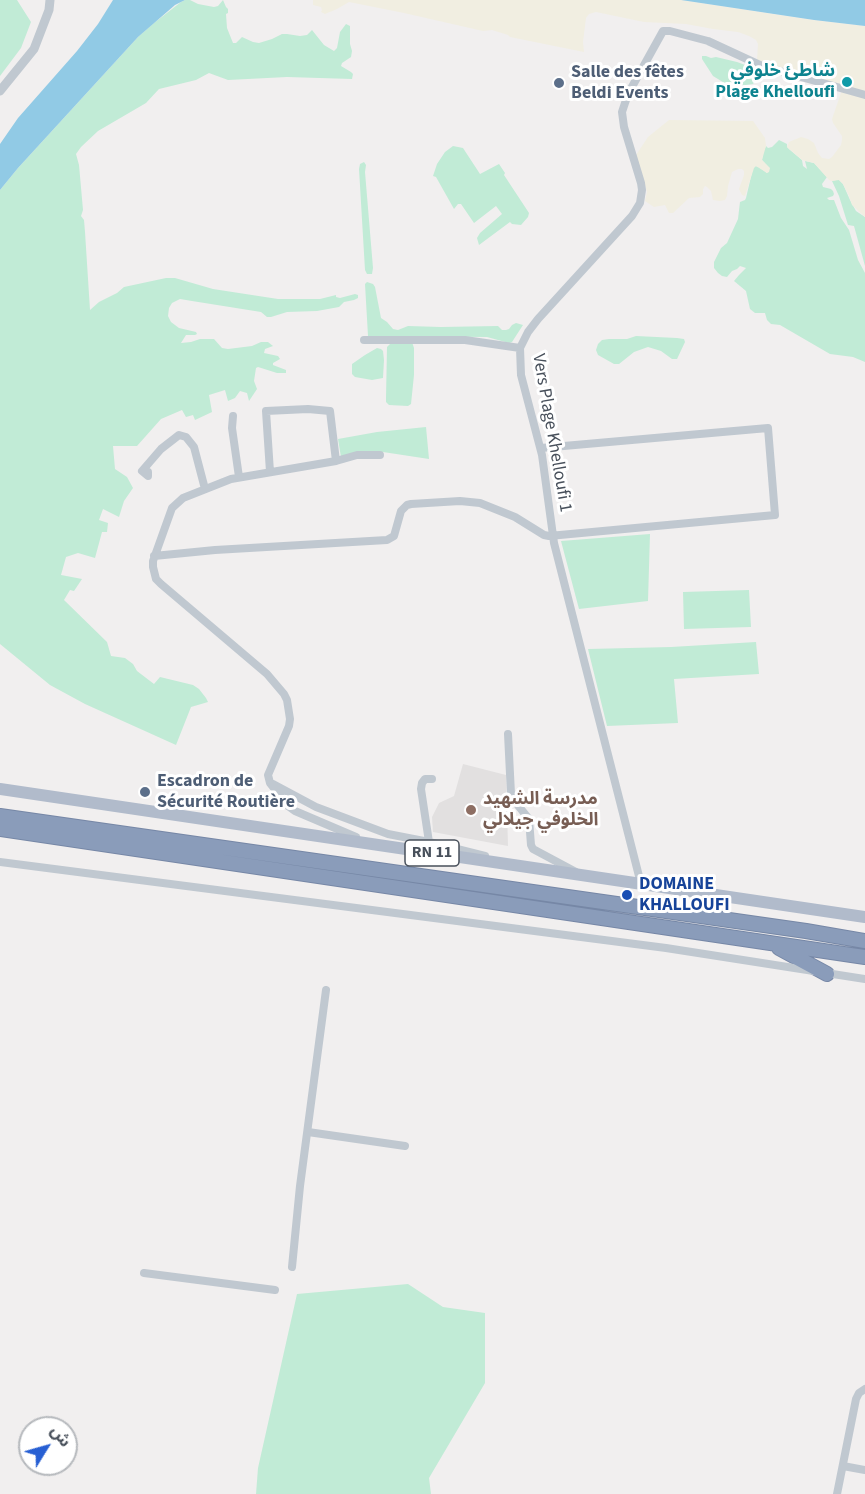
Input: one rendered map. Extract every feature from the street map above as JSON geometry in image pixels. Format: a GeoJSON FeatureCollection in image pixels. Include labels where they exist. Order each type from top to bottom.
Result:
{"type":"FeatureCollection","features":[{"type":"Feature","properties":{"kind":"highway"},"geometry":{"type":"LineString","coordinates":[[0,816],[865,941]]}},
{"type":"Feature","properties":{"kind":"highway"},"geometry":{"type":"LineString","coordinates":[[0,829],[865,957]]}},
{"type":"Feature","properties":{"kind":"highway"},"geometry":{"type":"LineString","coordinates":[[766,942],[827,974]]}},
{"type":"Feature","properties":{"kind":"main road","name":"RN 11"},"geometry":{"type":"LineString","coordinates":[[0,789],[865,916]]}},
{"type":"Feature","properties":{"kind":"street"},"geometry":{"type":"LineString","coordinates":[[0,91],[34,49],[49,10],[50,0]]}},
{"type":"Feature","properties":{"kind":"street","name":"Vers Plage Khelloufi 1"},"geometry":{"type":"LineString","coordinates":[[641,884],[553,536],[541,448],[521,375],[520,348],[533,325],[632,216],[640,203],[641,183],[624,127],[622,112],[628,94],[663,31],[708,41],[768,68],[865,95]]}},
{"type":"Feature","properties":{"kind":"street"},"geometry":{"type":"LineString","coordinates":[[364,340],[465,340],[520,348]]}},
{"type":"Feature","properties":{"kind":"street"},"geometry":{"type":"LineString","coordinates":[[270,472],[266,411],[308,409],[330,411],[336,461]]}},
{"type":"Feature","properties":{"kind":"street"},"geometry":{"type":"LineString","coordinates":[[233,416],[232,428],[239,477]]}},
{"type":"Feature","properties":{"kind":"street"},"geometry":{"type":"LineString","coordinates":[[154,556],[215,550],[387,540],[394,537],[401,511],[411,504],[460,501],[480,503],[515,517],[544,535],[553,536],[775,515],[768,428],[541,448]]}},
{"type":"Feature","properties":{"kind":"street"},"geometry":{"type":"LineString","coordinates":[[148,472],[148,476],[142,471],[161,448],[179,435],[186,437],[194,447],[205,489]]}},
{"type":"Feature","properties":{"kind":"street"},"geometry":{"type":"LineString","coordinates":[[378,846],[330,828],[292,810],[270,783],[268,776],[289,726],[290,718],[284,694],[267,674],[161,584],[154,573],[153,561],[172,508],[183,498],[239,477],[357,456],[380,455]]}},
{"type":"Feature","properties":{"kind":"street"},"geometry":{"type":"LineString","coordinates":[[508,734],[511,794],[529,819],[533,849],[582,875]]}},
{"type":"Feature","properties":{"kind":"street"},"geometry":{"type":"LineString","coordinates":[[429,842],[421,789],[425,779],[432,779]]}},
{"type":"Feature","properties":{"kind":"street"},"geometry":{"type":"LineString","coordinates":[[270,783],[316,807],[394,836],[429,842],[530,867]]}},
{"type":"Feature","properties":{"kind":"street"},"geometry":{"type":"LineString","coordinates":[[330,828],[351,820]]}},
{"type":"Feature","properties":{"kind":"street"},"geometry":{"type":"LineString","coordinates":[[0,862],[666,948],[865,980]]}},
{"type":"Feature","properties":{"kind":"street"},"geometry":{"type":"LineString","coordinates":[[292,1267],[300,1186],[326,990]]}},
{"type":"Feature","properties":{"kind":"street"},"geometry":{"type":"LineString","coordinates":[[308,1132],[405,1146]]}},
{"type":"Feature","properties":{"kind":"street"},"geometry":{"type":"LineString","coordinates":[[144,1273],[275,1290]]}},
{"type":"Feature","properties":{"kind":"street"},"geometry":{"type":"LineString","coordinates":[[837,1494],[856,1398],[865,1389]]}},
{"type":"Feature","properties":{"kind":"street"},"geometry":{"type":"LineString","coordinates":[[843,1466],[865,1470]]}},
{"type":"Feature","properties":{"kind":"shaded area","name":"مدرسة الشهيد الخلوفي جيلالي"},"geometry":{"type":"Polygon","coordinates":[[[463,764],[506,775],[508,846],[433,832],[432,817],[439,803],[454,796],[463,764]]]}},
{"type":"Feature","properties":{"kind":"green space"},"geometry":{"type":"Polygon","coordinates":[[[0,0],[17,0],[31,22],[21,48],[0,76],[0,0]]]}},
{"type":"Feature","properties":{"kind":"green space"},"geometry":{"type":"Polygon","coordinates":[[[185,0],[214,7],[223,0],[228,9],[227,28],[233,43],[242,37],[259,43],[282,34],[307,35],[312,30],[324,45],[334,51],[337,48],[340,32],[346,24],[350,26],[352,51],[351,57],[341,66],[353,74],[352,79],[287,77],[228,80],[209,73],[196,80],[159,89],[146,103],[98,131],[76,154],[83,210],[81,216],[84,220],[90,310],[124,287],[166,278],[175,278],[213,289],[278,299],[320,299],[336,295],[340,298],[355,294],[358,298],[344,302],[339,307],[317,311],[287,312],[271,317],[261,312],[180,299],[172,303],[168,316],[171,322],[179,328],[197,334],[186,335],[181,343],[214,339],[222,348],[228,349],[268,342],[273,346],[265,349],[264,353],[278,356],[280,359],[273,365],[286,370],[286,373],[277,373],[258,367],[254,381],[257,389],[249,401],[247,393],[240,391],[235,398],[228,401],[225,390],[209,395],[212,412],[195,420],[193,415],[186,417],[182,410],[161,419],[137,446],[113,446],[115,469],[127,477],[133,488],[124,501],[119,517],[103,509],[99,520],[108,523],[107,532],[102,532],[95,558],[78,553],[66,557],[61,575],[82,579],[74,591],[70,590],[64,600],[107,642],[111,656],[125,658],[154,684],[160,677],[193,685],[206,698],[208,702],[191,707],[176,745],[85,704],[50,685],[0,644],[0,190],[138,37],[185,0]]]}},
{"type":"Feature","properties":{"kind":"green space"},"geometry":{"type":"Polygon","coordinates":[[[702,56],[737,62],[759,70],[760,74],[751,74],[755,81],[753,84],[731,87],[713,76],[702,56]]]}},
{"type":"Feature","properties":{"kind":"green space"},"geometry":{"type":"Polygon","coordinates":[[[779,140],[787,144],[787,147],[802,160],[803,166],[807,169],[805,161],[814,163],[827,177],[822,184],[823,187],[831,189],[834,194],[827,198],[834,200],[849,230],[858,260],[865,273],[865,362],[853,357],[830,354],[780,325],[771,324],[765,313],[755,313],[750,309],[746,291],[734,281],[746,268],[740,266],[727,277],[722,276],[714,268],[714,262],[721,248],[727,243],[738,219],[740,202],[746,198],[753,168],[759,167],[767,173],[769,168],[762,160],[763,152],[766,146],[772,147],[779,140]]]}},
{"type":"Feature","properties":{"kind":"green space"},"geometry":{"type":"Polygon","coordinates":[[[453,146],[463,148],[480,174],[499,164],[529,213],[521,225],[510,222],[479,245],[477,238],[480,233],[502,214],[496,206],[474,223],[461,204],[454,209],[436,177],[433,176],[445,152],[453,146]]]}},
{"type":"Feature","properties":{"kind":"green space"},"geometry":{"type":"Polygon","coordinates":[[[364,162],[372,274],[367,274],[365,270],[359,169],[360,164],[364,162]]]}},
{"type":"Feature","properties":{"kind":"green space"},"geometry":{"type":"Polygon","coordinates":[[[839,180],[856,211],[865,217],[865,266],[854,226],[848,225],[832,181],[839,180]]]}},
{"type":"Feature","properties":{"kind":"green space"},"geometry":{"type":"Polygon","coordinates":[[[367,282],[375,287],[381,318],[393,329],[398,330],[408,326],[498,326],[506,330],[516,323],[523,325],[509,343],[487,337],[368,336],[365,284],[367,282]]]}},
{"type":"Feature","properties":{"kind":"green space"},"geometry":{"type":"Polygon","coordinates":[[[636,336],[677,338],[684,339],[685,342],[677,359],[672,359],[661,351],[648,347],[634,352],[619,364],[614,364],[598,355],[596,350],[602,340],[627,339],[636,336]]]}},
{"type":"Feature","properties":{"kind":"green space"},"geometry":{"type":"Polygon","coordinates":[[[412,342],[414,375],[411,404],[408,406],[389,405],[386,402],[387,347],[391,343],[412,342]]]}},
{"type":"Feature","properties":{"kind":"green space"},"geometry":{"type":"Polygon","coordinates":[[[377,348],[383,351],[383,378],[372,380],[355,377],[352,374],[352,364],[377,348]]]}},
{"type":"Feature","properties":{"kind":"green space"},"geometry":{"type":"Polygon","coordinates":[[[426,427],[429,459],[383,452],[341,457],[338,439],[426,427]]]}},
{"type":"Feature","properties":{"kind":"green space"},"geometry":{"type":"Polygon","coordinates":[[[650,534],[648,601],[579,609],[561,541],[650,534]]]}},
{"type":"Feature","properties":{"kind":"green space"},"geometry":{"type":"Polygon","coordinates":[[[749,590],[751,627],[684,629],[683,592],[749,590]]]}},
{"type":"Feature","properties":{"kind":"green space"},"geometry":{"type":"Polygon","coordinates":[[[756,642],[759,674],[674,679],[678,723],[607,726],[588,649],[756,642]]]}},
{"type":"Feature","properties":{"kind":"green space"},"geometry":{"type":"Polygon","coordinates":[[[408,1284],[443,1307],[485,1313],[485,1383],[429,1478],[431,1494],[256,1494],[258,1468],[297,1294],[408,1284]]]}},
{"type":"Feature","properties":{"kind":"sand","name":"شاطئ خلوفي Plage Khelloufi"},"geometry":{"type":"Polygon","coordinates":[[[313,0],[681,0],[865,26],[865,217],[852,205],[839,180],[829,180],[814,163],[802,160],[787,147],[789,142],[801,137],[814,143],[822,158],[832,157],[842,140],[832,119],[843,87],[757,60],[758,44],[749,36],[738,32],[686,24],[644,22],[596,12],[589,14],[586,18],[584,52],[510,37],[492,30],[483,31],[349,2],[325,14],[321,12],[321,7],[313,5],[313,0]]]}},
{"type":"Feature","properties":{"kind":"sand"},"geometry":{"type":"Polygon","coordinates":[[[669,120],[753,121],[765,138],[766,146],[762,160],[770,168],[769,172],[756,166],[754,168],[745,196],[739,189],[744,171],[738,169],[732,172],[725,200],[713,200],[711,191],[705,186],[700,197],[689,198],[673,213],[669,213],[665,205],[654,207],[645,201],[647,192],[636,155],[648,137],[669,120]]]}},
{"type":"Feature","properties":{"kind":"water"},"geometry":{"type":"Polygon","coordinates":[[[113,0],[185,0],[175,5],[138,37],[0,190],[0,144],[18,118],[77,51],[113,0]]]}},
{"type":"Feature","properties":{"kind":"water"},"geometry":{"type":"Polygon","coordinates":[[[681,0],[865,0],[865,26],[814,20],[681,0]]]}},
{"type":"Feature","properties":{"kind":"place","name":"شاطئ خلوفي Plage Khelloufi"},"geometry":{"type":"Point","coordinates":[847,82]}},
{"type":"Feature","properties":{"kind":"place","name":"Salle des fêtes Beldi Events"},"geometry":{"type":"Point","coordinates":[559,83]}},
{"type":"Feature","properties":{"kind":"place","name":"Escadron de Sécurité Routière"},"geometry":{"type":"Point","coordinates":[145,792]}},
{"type":"Feature","properties":{"kind":"place","name":"مدرسة الشهيد الخلوفي جيلالي"},"geometry":{"type":"Point","coordinates":[471,810]}},
{"type":"Feature","properties":{"kind":"place","name":"DOMAINE KHALLOUFI"},"geometry":{"type":"Point","coordinates":[627,895]}}]}
